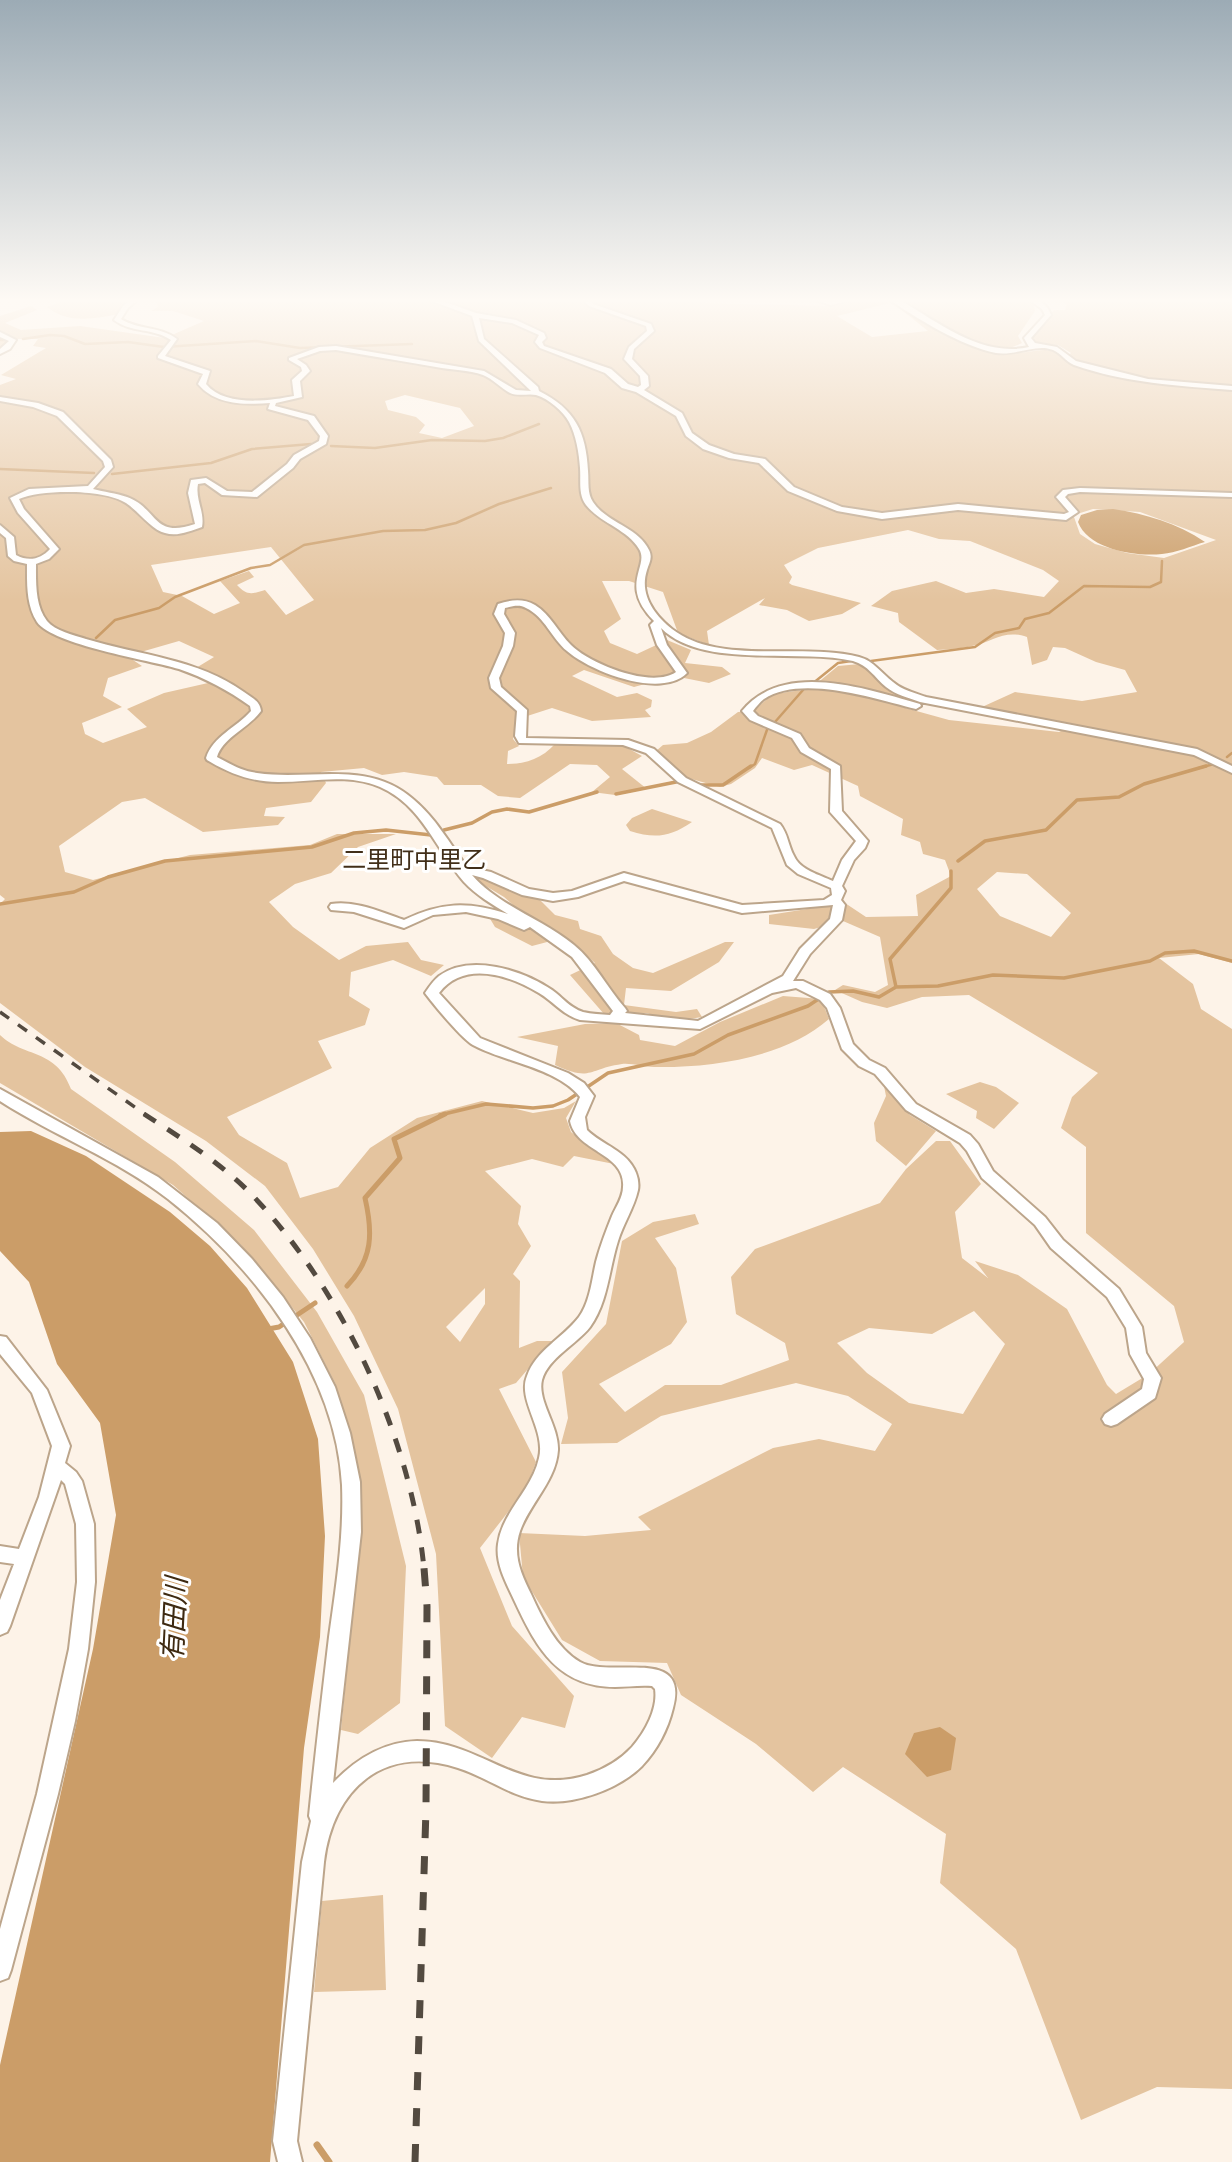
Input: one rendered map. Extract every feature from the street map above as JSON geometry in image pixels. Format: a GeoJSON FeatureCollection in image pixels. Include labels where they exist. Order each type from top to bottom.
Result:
{"type":"FeatureCollection","features":[{"type":"Feature","properties":{"kind":"street"},"geometry":{"type":"LineString","coordinates":[[0,399],[35,405],[60,414],[107,460],[107,472],[96,485],[84,490]]}},
{"type":"Feature","properties":{"kind":"street"},"geometry":{"type":"LineString","coordinates":[[241,399],[277,402]]}},
{"type":"Feature","properties":{"kind":"street"},"geometry":{"type":"LineString","coordinates":[[0,528],[10,537],[12,556],[31,562],[45,558],[55,549],[47,534],[27,517],[14,498],[29,491],[84,490],[126,499],[165,531],[192,529],[199,525],[200,519],[192,500],[194,482],[206,480],[225,493],[254,495],[290,466],[296,457],[323,442],[324,436],[311,418],[271,407],[286,399]]}},
{"type":"Feature","properties":{"kind":"street"},"geometry":{"type":"LineString","coordinates":[[547,399],[566,410],[575,422],[584,468],[584,492],[588,503],[607,522],[644,546],[647,553],[639,575],[638,591],[658,622],[673,636],[703,647],[817,653],[859,659],[872,665],[888,684],[902,692],[978,711],[1197,752],[1232,770]]}},
{"type":"Feature","properties":{"kind":"street"},"geometry":{"type":"LineString","coordinates":[[653,399],[679,415],[688,434],[706,447],[732,456],[762,461],[791,489],[853,513],[882,516],[958,507],[1066,517],[1074,512],[1060,497],[1066,492],[1080,490],[1232,495]]}},
{"type":"Feature","properties":{"kind":"street"},"geometry":{"type":"LineString","coordinates":[[31,562],[34,604],[39,619],[47,627],[194,673],[234,690],[255,705],[256,711],[250,720],[215,746],[211,753],[219,764],[273,779],[359,777],[379,782],[415,804],[471,882],[550,933],[583,959],[607,998],[620,1011],[618,1017]]}},
{"type":"Feature","properties":{"kind":"street"},"geometry":{"type":"LineString","coordinates":[[658,622],[654,625],[662,645],[682,673],[673,680],[655,682],[617,672],[571,650],[534,607],[516,602],[501,606],[498,610],[510,633],[508,646],[494,678],[496,688],[522,710],[520,736],[523,740],[624,742],[640,746],[682,780],[776,826],[783,835],[791,862],[835,893]]}},
{"type":"Feature","properties":{"kind":"street"},"geometry":{"type":"LineString","coordinates":[[319,1826],[329,1806],[356,1775],[380,1756],[411,1749],[457,1758],[510,1782],[544,1791],[579,1789],[619,1773],[639,1756],[666,1703],[666,1688],[659,1679],[648,1674],[616,1678],[594,1676],[573,1668],[550,1647],[510,1573],[505,1552],[507,1533],[538,1487],[549,1456],[549,1429],[535,1396],[533,1382],[540,1366],[570,1340],[589,1315],[616,1225],[631,1188],[630,1172],[620,1160],[580,1131],[576,1123],[583,1091],[563,1076],[475,1041],[435,999],[435,988],[460,972],[481,969],[537,987],[575,1014],[592,1018],[618,1017],[700,1024],[770,989],[795,971],[805,952],[836,920],[839,905],[835,893],[844,862],[849,854],[861,846],[862,841],[836,813],[836,768],[804,750],[796,736],[748,715],[748,707],[766,694],[805,686],[838,688],[961,714],[978,711]]}},
{"type":"Feature","properties":{"kind":"street"},"geometry":{"type":"LineString","coordinates":[[463,870],[487,875],[526,892],[553,897],[574,894],[624,877],[742,909],[835,893]]}},
{"type":"Feature","properties":{"kind":"street"},"geometry":{"type":"LineString","coordinates":[[335,907],[355,908],[404,924],[426,913],[445,908],[467,909],[500,915],[531,931],[550,933]]}},
{"type":"Feature","properties":{"kind":"street"},"geometry":{"type":"LineString","coordinates":[[770,989],[798,984],[820,994],[847,1046],[864,1063],[880,1071],[911,1107],[965,1139],[973,1147],[987,1174],[1040,1221],[1057,1244],[1113,1293],[1134,1327],[1138,1354],[1153,1378],[1149,1393],[1111,1419]]}},
{"type":"Feature","properties":{"kind":"street"},"geometry":{"type":"LineString","coordinates":[[0,1094],[34,1117],[111,1157],[172,1194],[230,1245],[297,1328],[329,1387],[349,1460],[352,1520],[285,2141],[290,2162]]}},
{"type":"Feature","properties":{"kind":"street"},"geometry":{"type":"LineString","coordinates":[[0,1342],[39,1390],[61,1446],[57,1467],[0,1626]]}},
{"type":"Feature","properties":{"kind":"street"},"geometry":{"type":"LineString","coordinates":[[0,1970],[65,1721],[84,1607],[87,1555],[83,1517],[72,1480],[57,1467]]}},
{"type":"Feature","properties":{"kind":"street"},"geometry":{"type":"LineString","coordinates":[[0,1554],[26,1558]]}},
{"type":"Feature","properties":{"kind":"shaded area"},"geometry":{"type":"Polygon","coordinates":[[[0,399],[392,399],[385,401],[388,410],[416,417],[425,425],[419,433],[442,438],[474,426],[460,408],[421,399],[1232,399],[1232,963],[1199,954],[1159,958],[1193,984],[1201,1009],[1232,1029],[1232,2089],[1157,2087],[1081,2120],[1016,1949],[940,1883],[946,1834],[843,1767],[813,1792],[756,1744],[681,1695],[667,1663],[600,1661],[562,1640],[523,1577],[519,1533],[585,1536],[651,1530],[638,1517],[773,1448],[819,1439],[875,1451],[892,1424],[848,1396],[796,1383],[661,1416],[617,1443],[561,1444],[568,1418],[562,1372],[606,1324],[622,1241],[653,1222],[695,1214],[699,1224],[655,1238],[676,1268],[687,1322],[671,1344],[599,1384],[625,1412],[665,1385],[721,1385],[789,1360],[785,1343],[736,1314],[731,1277],[755,1249],[880,1203],[906,1169],[936,1141],[950,1141],[981,1184],[955,1212],[962,1258],[988,1278],[975,1261],[1018,1275],[1067,1309],[1107,1385],[1116,1394],[1149,1374],[1184,1342],[1174,1306],[1086,1233],[1086,1147],[1061,1128],[1072,1097],[1098,1073],[969,995],[922,997],[887,1008],[862,1002],[835,990],[843,985],[875,992],[888,985],[880,937],[843,921],[814,929],[769,924],[769,915],[845,903],[866,917],[918,916],[916,895],[951,876],[945,860],[923,854],[920,842],[901,835],[903,819],[860,796],[858,786],[812,765],[794,770],[762,758],[755,768],[731,784],[720,787],[688,778],[656,751],[663,745],[687,743],[711,732],[738,712],[753,711],[773,694],[810,689],[838,666],[860,664],[871,671],[885,688],[913,701],[902,707],[949,720],[1059,732],[1074,724],[982,707],[1015,692],[1082,701],[1137,692],[1125,670],[1096,662],[1065,648],[1053,647],[1047,660],[1032,665],[1027,637],[1012,634],[968,647],[937,650],[899,622],[898,613],[871,606],[892,591],[936,581],[966,593],[994,589],[1044,597],[1059,581],[1043,570],[970,541],[939,539],[908,530],[818,548],[784,565],[792,577],[789,583],[792,585],[861,603],[842,614],[809,621],[787,610],[759,605],[765,598],[707,631],[709,645],[678,633],[663,592],[629,581],[602,581],[621,619],[604,631],[610,643],[637,654],[667,640],[691,650],[685,663],[722,667],[731,674],[709,683],[674,676],[634,687],[584,670],[572,676],[617,697],[637,693],[652,700],[651,707],[645,710],[651,717],[592,721],[552,708],[518,719],[513,739],[519,746],[508,751],[507,764],[534,759],[555,744],[622,745],[642,756],[622,769],[647,789],[615,795],[592,792],[610,777],[597,765],[570,764],[520,798],[498,796],[481,785],[444,785],[437,777],[404,772],[382,775],[364,768],[321,772],[326,783],[311,802],[266,808],[264,816],[285,817],[278,825],[203,832],[145,798],[122,802],[59,846],[65,872],[93,880],[190,855],[310,845],[337,834],[396,834],[358,847],[331,873],[295,884],[269,902],[293,927],[339,960],[366,946],[408,942],[421,960],[444,965],[431,976],[393,960],[351,972],[349,996],[370,1009],[365,1025],[318,1041],[332,1068],[227,1117],[239,1135],[287,1163],[300,1198],[338,1187],[370,1148],[417,1118],[482,1101],[533,1113],[564,1108],[576,1101],[566,1118],[571,1132],[614,1164],[574,1156],[563,1167],[532,1159],[485,1171],[521,1206],[518,1224],[531,1246],[513,1274],[520,1281],[519,1348],[537,1341],[552,1341],[516,1383],[499,1389],[536,1462],[526,1489],[480,1548],[512,1626],[574,1696],[565,1728],[522,1717],[492,1758],[445,1726],[436,1554],[398,1409],[354,1316],[313,1249],[265,1186],[206,1141],[85,1067],[0,1003],[0,904],[5,899],[0,895],[0,399]],[[1093,509],[1077,514],[1055,515],[1055,519],[1074,517],[1080,534],[1095,544],[1127,553],[1164,558],[1216,540],[1140,512],[1093,509]],[[271,547],[151,565],[163,592],[182,596],[214,614],[240,603],[220,581],[249,571],[254,577],[237,585],[250,593],[265,590],[286,615],[314,600],[271,547]],[[179,641],[127,656],[142,666],[108,678],[103,696],[122,707],[82,723],[85,734],[103,743],[147,727],[127,709],[164,693],[208,683],[196,668],[214,657],[179,641]],[[997,872],[977,889],[1000,916],[1051,937],[1071,913],[1027,874],[997,872]],[[485,1288],[446,1327],[460,1342],[485,1304],[485,1288]],[[974,1311],[932,1334],[869,1328],[837,1343],[867,1373],[909,1403],[963,1414],[1005,1344],[974,1311]]]}},
{"type":"Feature","properties":{"kind":"shaded area"},"geometry":{"type":"Polygon","coordinates":[[[652,809],[692,822],[669,834],[647,835],[630,831],[626,825],[632,818],[652,809]]]}},
{"type":"Feature","properties":{"kind":"shaded area"},"geometry":{"type":"Polygon","coordinates":[[[483,876],[539,899],[555,915],[578,921],[580,929],[601,936],[613,954],[633,968],[653,973],[725,942],[734,942],[719,962],[671,991],[626,988],[624,1005],[676,1012],[697,1009],[702,1017],[677,1021],[646,1013],[604,1014],[570,975],[595,963],[566,937],[532,946],[495,927],[489,917],[522,913],[504,897],[474,879],[483,876]]]}},
{"type":"Feature","properties":{"kind":"shaded area"},"geometry":{"type":"Polygon","coordinates":[[[783,996],[821,999],[829,1019],[791,1043],[769,1052],[723,1063],[676,1067],[622,1064],[589,1073],[576,1073],[555,1065],[558,1046],[517,1037],[585,1024],[616,1023],[639,1035],[640,1040],[675,1046],[720,1022],[783,996]]]}},
{"type":"Feature","properties":{"kind":"shaded area"},"geometry":{"type":"Polygon","coordinates":[[[0,1035],[57,1066],[71,1089],[175,1162],[254,1230],[317,1312],[364,1395],[406,1566],[400,1703],[358,1734],[341,1730],[360,1537],[357,1460],[336,1385],[304,1322],[241,1245],[173,1185],[0,1083],[0,1035]]]}},
{"type":"Feature","properties":{"kind":"shaded area"},"geometry":{"type":"Polygon","coordinates":[[[980,1082],[996,1087],[1019,1103],[994,1129],[976,1118],[977,1111],[946,1094],[980,1082]]]}},
{"type":"Feature","properties":{"kind":"shaded area"},"geometry":{"type":"Polygon","coordinates":[[[884,1086],[910,1115],[936,1131],[906,1166],[876,1141],[874,1123],[886,1096],[884,1086]]]}},
{"type":"Feature","properties":{"kind":"shaded area"},"geometry":{"type":"Polygon","coordinates":[[[383,1895],[386,1990],[314,1992],[322,1901],[383,1895]]]}},
{"type":"Feature","properties":{"kind":"water"},"geometry":{"type":"Polygon","coordinates":[[[1113,509],[1161,520],[1205,542],[1178,551],[1151,555],[1102,545],[1083,531],[1078,522],[1081,515],[1113,509]]]}},
{"type":"Feature","properties":{"kind":"water","name":"有田川"},"geometry":{"type":"Polygon","coordinates":[[[31,1131],[86,1156],[170,1212],[210,1246],[247,1288],[293,1362],[318,1439],[325,1536],[320,1637],[304,1748],[270,2162],[0,2162],[0,2065],[93,1649],[116,1515],[100,1423],[57,1364],[29,1282],[0,1251],[0,1132],[31,1131]]]}},
{"type":"Feature","properties":{"kind":"water"},"geometry":{"type":"Polygon","coordinates":[[[940,1727],[956,1738],[951,1770],[927,1777],[905,1754],[914,1733],[940,1727]]]}},
{"type":"Feature","properties":{"kind":"waterway"},"geometry":{"type":"LineString","coordinates":[[331,446],[375,448],[432,440],[485,441],[503,438],[539,424]]}},
{"type":"Feature","properties":{"kind":"waterway"},"geometry":{"type":"LineString","coordinates":[[112,474],[211,463],[252,449],[311,444]]}},
{"type":"Feature","properties":{"kind":"waterway"},"geometry":{"type":"LineString","coordinates":[[0,469],[94,473]]}},
{"type":"Feature","properties":{"kind":"waterway"},"geometry":{"type":"LineString","coordinates":[[96,638],[115,620],[159,608],[175,597],[251,568],[270,565],[304,545],[383,531],[425,530],[456,523],[499,504],[551,488]]}},
{"type":"Feature","properties":{"kind":"waterway"},"geometry":{"type":"LineString","coordinates":[[871,661],[975,647],[995,633],[1019,628],[1025,619],[1049,613],[1084,586],[1150,587],[1161,582],[1162,561]]}},
{"type":"Feature","properties":{"kind":"waterway"},"geometry":{"type":"LineString","coordinates":[[812,684],[838,663],[851,661]]}},
{"type":"Feature","properties":{"kind":"waterway"},"geometry":{"type":"LineString","coordinates":[[775,722],[803,690]]}},
{"type":"Feature","properties":{"kind":"waterway"},"geometry":{"type":"LineString","coordinates":[[749,768],[755,764],[768,727]]}},
{"type":"Feature","properties":{"kind":"waterway"},"geometry":{"type":"LineString","coordinates":[[1227,757],[1232,753]]}},
{"type":"Feature","properties":{"kind":"waterway"},"geometry":{"type":"LineString","coordinates":[[1200,768],[1214,764]]}},
{"type":"Feature","properties":{"kind":"waterway"},"geometry":{"type":"LineString","coordinates":[[700,785],[723,785],[751,766]]}},
{"type":"Feature","properties":{"kind":"waterway"},"geometry":{"type":"LineString","coordinates":[[1200,768],[1206,766]]}},
{"type":"Feature","properties":{"kind":"waterway"},"geometry":{"type":"LineString","coordinates":[[958,861],[985,841],[1046,830],[1077,800],[1119,797],[1144,784],[1200,768]]}},
{"type":"Feature","properties":{"kind":"waterway"},"geometry":{"type":"LineString","coordinates":[[616,794],[676,782]]}},
{"type":"Feature","properties":{"kind":"waterway"},"geometry":{"type":"LineString","coordinates":[[444,830],[472,823],[492,812],[507,809],[529,812],[597,792]]}},
{"type":"Feature","properties":{"kind":"waterway"},"geometry":{"type":"LineString","coordinates":[[0,904],[74,892],[108,877],[165,861],[312,847],[354,833],[386,830],[431,835]]}},
{"type":"Feature","properties":{"kind":"waterway"},"geometry":{"type":"LineString","coordinates":[[896,987],[890,959],[951,888],[951,871]]}},
{"type":"Feature","properties":{"kind":"waterway"},"geometry":{"type":"LineString","coordinates":[[896,987],[938,986],[993,975],[1064,978],[1150,961],[1165,953],[1194,951],[1232,961]]}},
{"type":"Feature","properties":{"kind":"waterway"},"geometry":{"type":"LineString","coordinates":[[440,1115],[486,1104],[533,1108],[553,1106],[568,1100],[608,1073],[694,1054],[728,1035],[808,1006],[829,992],[853,991],[879,997],[896,987]]}},
{"type":"Feature","properties":{"kind":"waterway"},"geometry":{"type":"LineString","coordinates":[[347,1286],[362,1266],[369,1245],[365,1198],[400,1158],[394,1139],[445,1114]]}},
{"type":"Feature","properties":{"kind":"waterway"},"geometry":{"type":"LineString","coordinates":[[268,1329],[279,1327],[315,1303]]}},
{"type":"Feature","properties":{"kind":"waterway"},"geometry":{"type":"LineString","coordinates":[[317,2145],[329,2162]]}},
{"type":"Feature","properties":{"kind":"railway"},"geometry":{"type":"LineString","coordinates":[[0,1012],[146,1115]]}},
{"type":"Feature","properties":{"kind":"railway"},"geometry":{"type":"LineString","coordinates":[[144,1114],[229,1173],[254,1197],[286,1235],[344,1322],[368,1370],[405,1470],[417,1520],[424,1569]]}},
{"type":"Feature","properties":{"kind":"railway"},"geometry":{"type":"LineString","coordinates":[[415,2162],[426,1809],[427,1606],[424,1568]]}},
{"type":"Feature","properties":{"kind":"district","name":"二里町中里乙"},"geometry":{"type":"Point","coordinates":[414,860]}}]}
